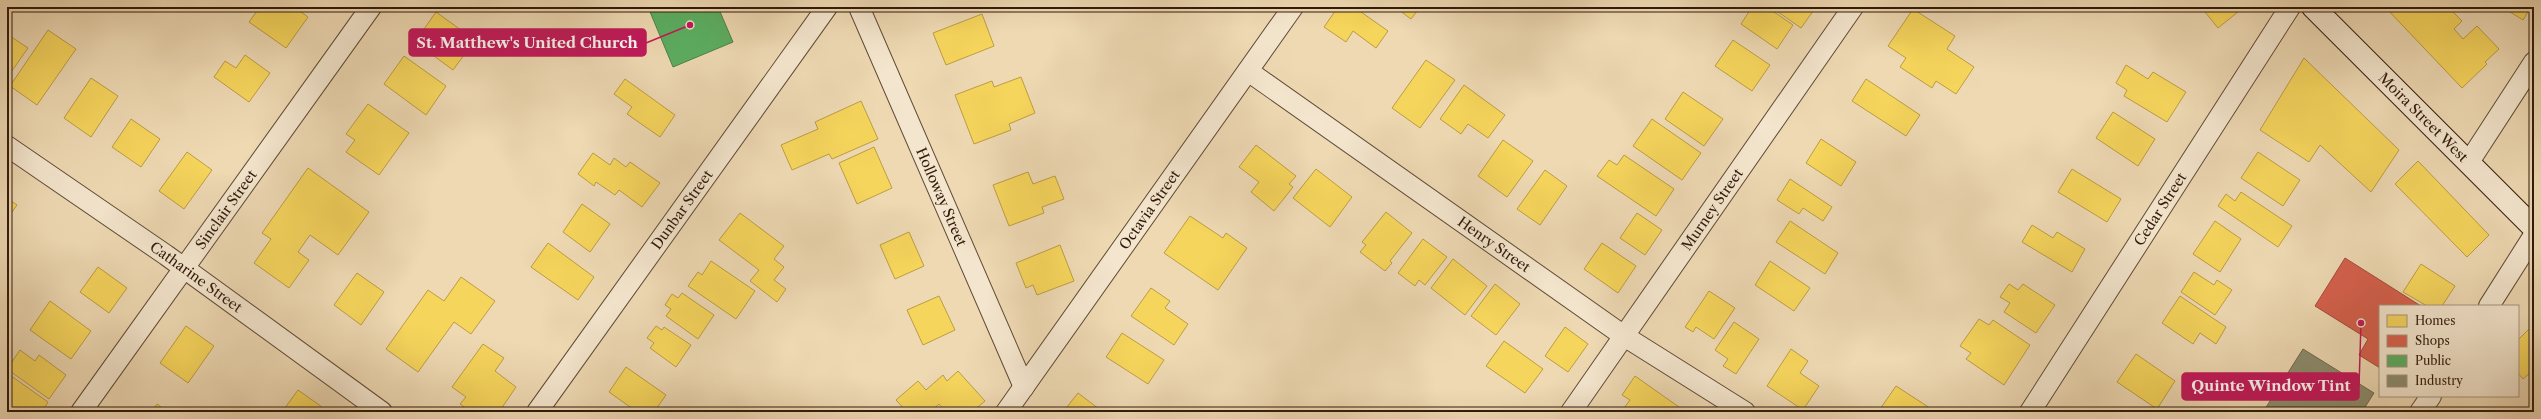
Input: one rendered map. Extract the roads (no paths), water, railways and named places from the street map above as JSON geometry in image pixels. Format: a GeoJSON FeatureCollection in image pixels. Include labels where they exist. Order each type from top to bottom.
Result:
{"type":"FeatureCollection","features":[{"type":"Feature","properties":{"kind":"main road","name":"Moira Street West"},"geometry":{"type":"LineString","coordinates":[[2313,7],[2534,228]]}},
{"type":"Feature","properties":{"kind":"street","name":"Sinclair Street"},"geometry":{"type":"LineString","coordinates":[[81,412],[371,7]]}},
{"type":"Feature","properties":{"kind":"street","name":"Dunbar Street"},"geometry":{"type":"LineString","coordinates":[[537,412],[827,7]]}},
{"type":"Feature","properties":{"kind":"street","name":"Holloway Street"},"geometry":{"type":"LineString","coordinates":[[859,7],[1024,387]]}},
{"type":"Feature","properties":{"kind":"street","name":"Octavia Street"},"geometry":{"type":"LineString","coordinates":[[1006,412],[1293,7]]}},
{"type":"Feature","properties":{"kind":"street","name":"Murney Street"},"geometry":{"type":"LineString","coordinates":[[1571,412],[1853,7]]}},
{"type":"Feature","properties":{"kind":"street","name":"Cedar Street"},"geometry":{"type":"LineString","coordinates":[[2030,412],[2290,7]]}},
{"type":"Feature","properties":{"kind":"street"},"geometry":{"type":"LineString","coordinates":[[2469,162],[2534,62]]}},
{"type":"Feature","properties":{"kind":"street","name":"Henry Street"},"geometry":{"type":"LineString","coordinates":[[1248,71],[1624,336],[1744,412]]}},
{"type":"Feature","properties":{"kind":"street","name":"Catharine Street"},"geometry":{"type":"LineString","coordinates":[[7,146],[184,268],[382,412]]}},
{"type":"Feature","properties":{"kind":"street"},"geometry":{"type":"LineString","coordinates":[[2490,305],[2534,236]]}},
{"type":"Feature","properties":{"kind":"street"},"geometry":{"type":"LineString","coordinates":[[2420,412],[2430,397]]}},
{"type":"Feature","properties":{"kind":"place","name":"St. Matthew's United Church"},"geometry":{"type":"Point","coordinates":[690,25]}},
{"type":"Feature","properties":{"kind":"place","name":"Quinte Window Tint"},"geometry":{"type":"Point","coordinates":[2361,323]}}]}
